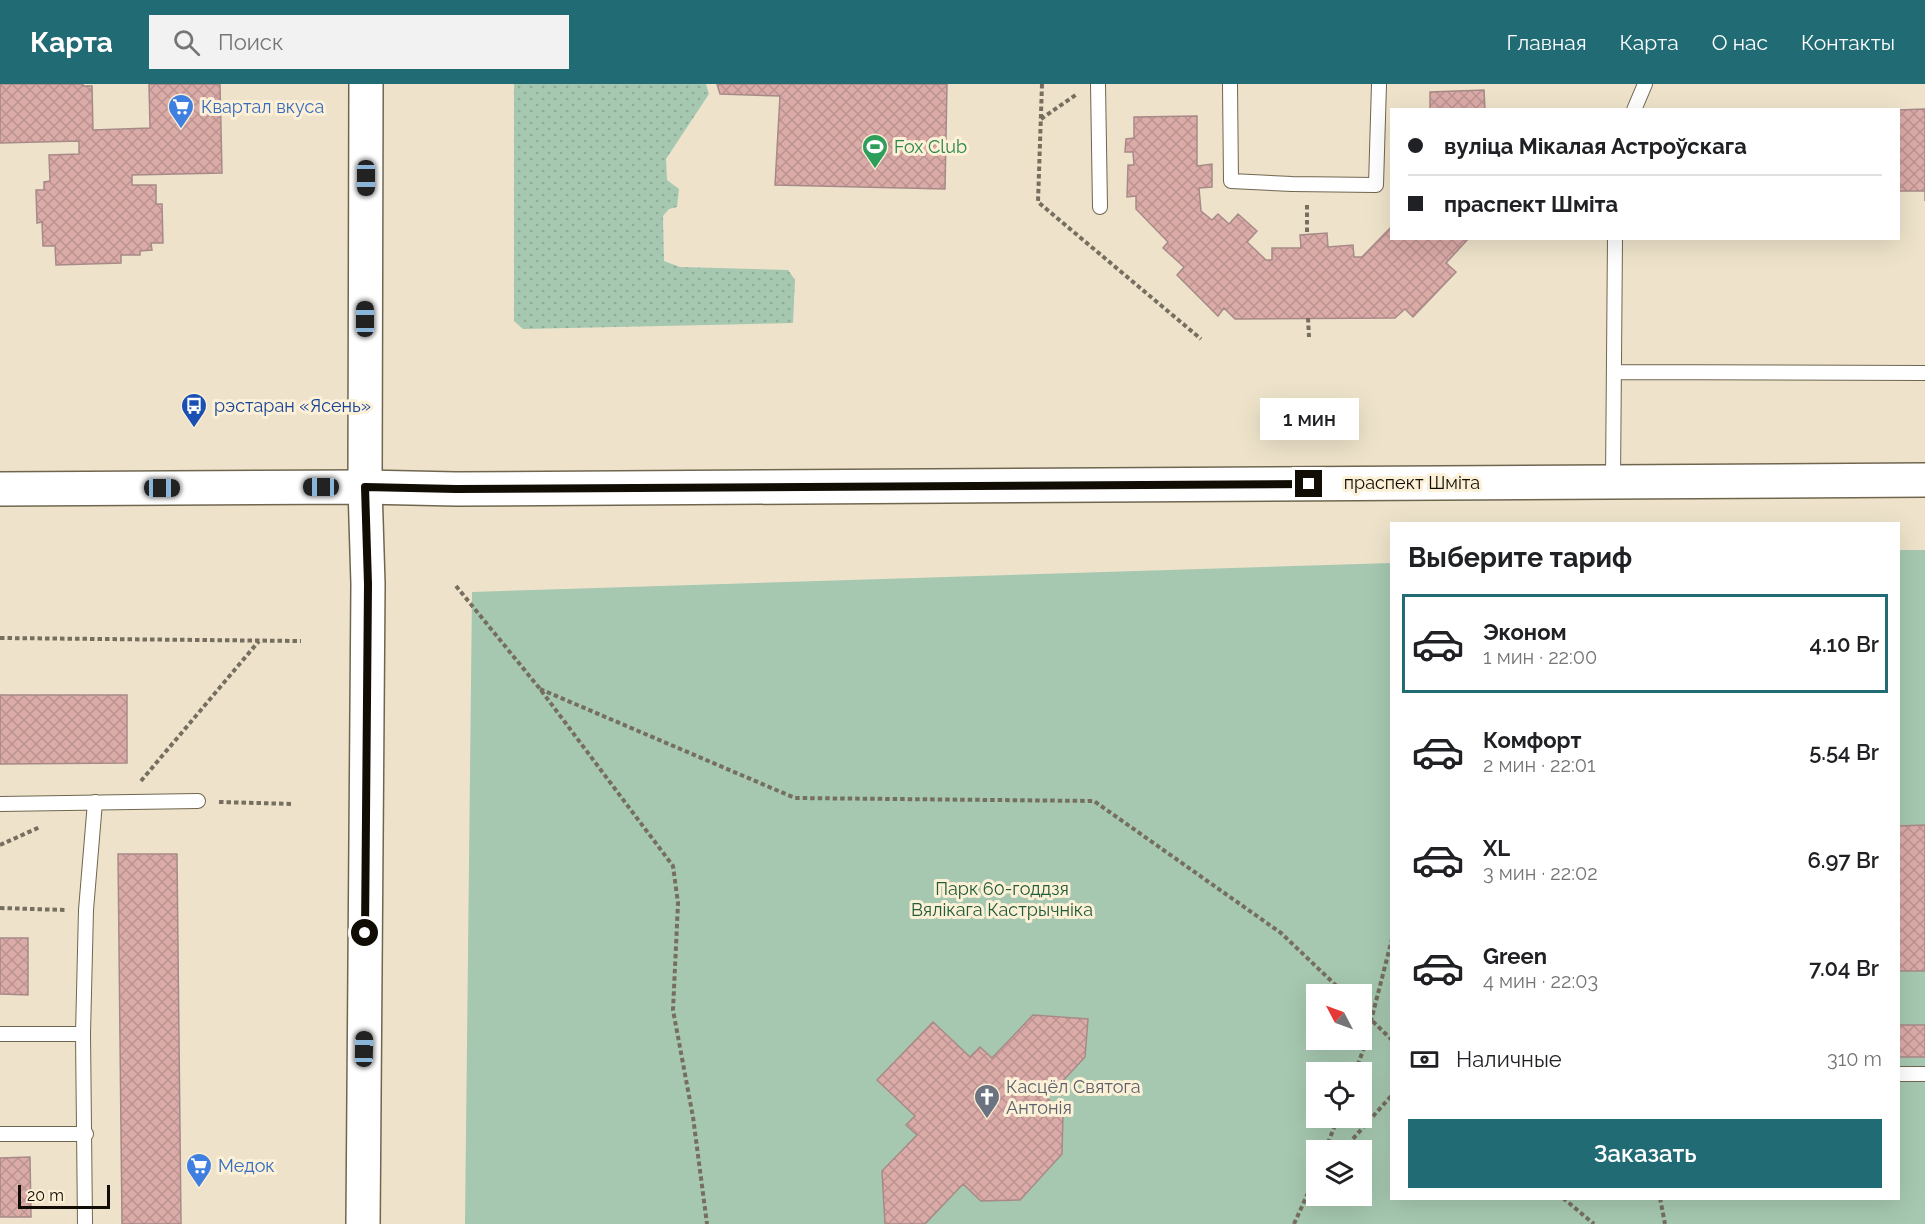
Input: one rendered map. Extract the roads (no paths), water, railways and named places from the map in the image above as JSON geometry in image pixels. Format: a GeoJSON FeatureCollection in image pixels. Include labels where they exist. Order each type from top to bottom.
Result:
{"type":"FeatureCollection","features":[{"type":"Feature","properties":{"kind":"main road"},"geometry":{"type":"LineString","coordinates":[[363,1224],[368,584],[365,487],[366,84]]}},
{"type":"Feature","properties":{"kind":"main road","name":"праспект Шміта"},"geometry":{"type":"LineString","coordinates":[[0,489],[365,487],[468,489],[1925,480]]}},
{"type":"Feature","properties":{"kind":"lane"},"geometry":{"type":"LineString","coordinates":[[1098,84],[1100,207]]}},
{"type":"Feature","properties":{"kind":"lane"},"geometry":{"type":"LineString","coordinates":[[1230,84],[1231,181],[1376,185],[1379,84]]}},
{"type":"Feature","properties":{"kind":"lane"},"geometry":{"type":"LineString","coordinates":[[1635,108],[1645,84]]}},
{"type":"Feature","properties":{"kind":"lane"},"geometry":{"type":"LineString","coordinates":[[1613,481],[1615,240]]}},
{"type":"Feature","properties":{"kind":"lane"},"geometry":{"type":"LineString","coordinates":[[1615,372],[1925,373]]}},
{"type":"Feature","properties":{"kind":"lane"},"geometry":{"type":"LineString","coordinates":[[0,804],[198,801]]}},
{"type":"Feature","properties":{"kind":"lane"},"geometry":{"type":"LineString","coordinates":[[85,1224],[86,1134],[83,1034],[86,910],[95,802]]}},
{"type":"Feature","properties":{"kind":"lane"},"geometry":{"type":"LineString","coordinates":[[0,1034],[83,1034]]}},
{"type":"Feature","properties":{"kind":"lane"},"geometry":{"type":"LineString","coordinates":[[1900,1074],[1925,1074]]}},
{"type":"Feature","properties":{"kind":"lane"},"geometry":{"type":"LineString","coordinates":[[0,1134],[86,1134]]}},
{"type":"Feature","properties":{"kind":"place","name":"Квартал вкуса"},"geometry":{"type":"Point","coordinates":[181,130]}},
{"type":"Feature","properties":{"kind":"place","name":"Fox Club"},"geometry":{"type":"Point","coordinates":[875,170]}},
{"type":"Feature","properties":{"kind":"place","name":"рэстаран «Ясень»"},"geometry":{"type":"Point","coordinates":[194,429]}},
{"type":"Feature","properties":{"kind":"place","name":"Касцёл Святога Антонія"},"geometry":{"type":"Point","coordinates":[987,1120]}},
{"type":"Feature","properties":{"kind":"place","name":"Медок"},"geometry":{"type":"Point","coordinates":[199,1189]}},
{"type":"Feature","properties":{"kind":"park label","name":"Парк 60-годдзя Вялікага Кастрычніка"},"geometry":{"type":"Point","coordinates":[1002,899]}}]}
